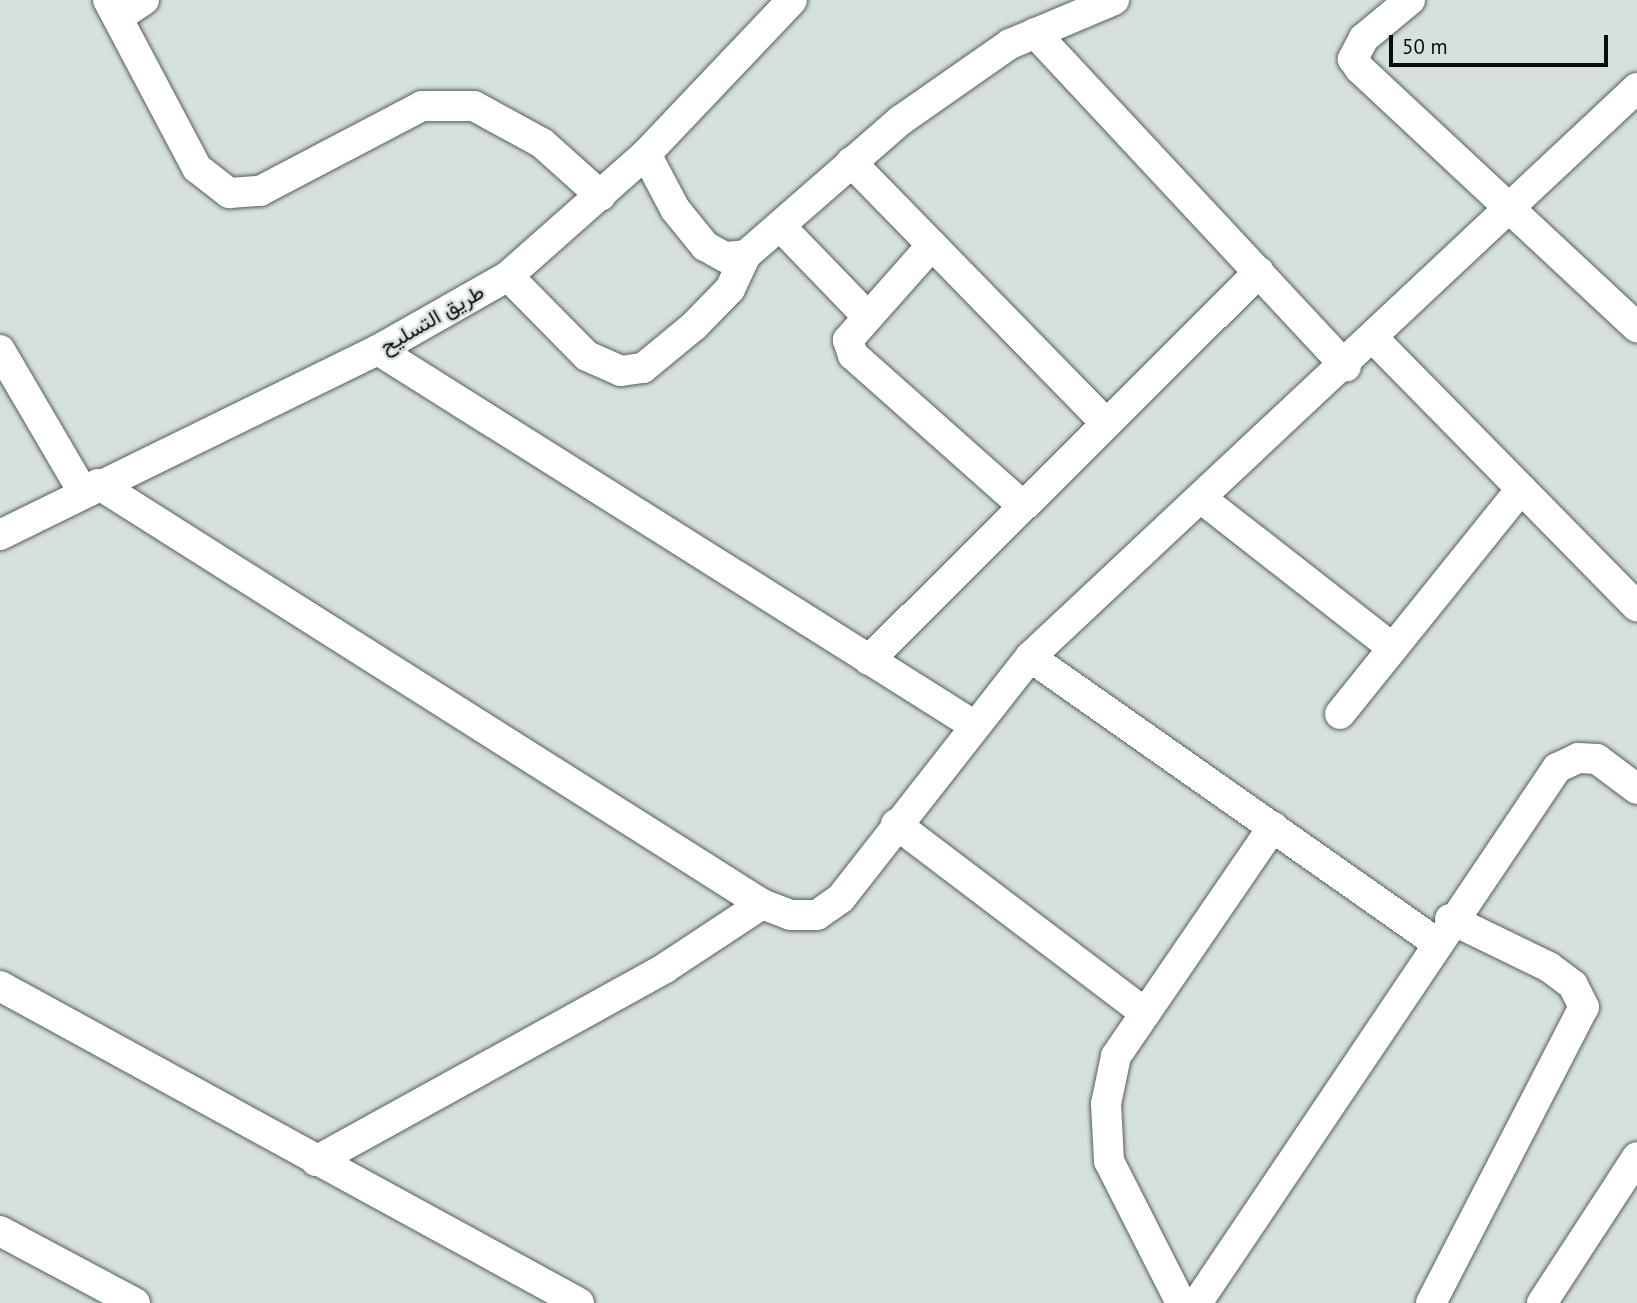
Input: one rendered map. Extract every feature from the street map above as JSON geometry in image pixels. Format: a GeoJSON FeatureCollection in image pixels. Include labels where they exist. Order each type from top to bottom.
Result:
{"type":"FeatureCollection","features":[{"type":"Feature","properties":{"kind":"street","name":"طريق التسليح"},"geometry":{"type":"LineString","coordinates":[[0,535],[91,488],[378,350],[508,276],[601,196],[646,153],[792,0]]}},
{"type":"Feature","properties":{"kind":"street"},"geometry":{"type":"LineString","coordinates":[[508,276],[587,356],[621,371],[643,368],[694,326],[730,289],[746,256],[782,228],[901,120],[1035,33],[1114,0]]}},
{"type":"Feature","properties":{"kind":"street"},"geometry":{"type":"LineString","coordinates":[[1410,0],[1364,38],[1353,59],[1637,327]]}},
{"type":"Feature","properties":{"kind":"street"},"geometry":{"type":"LineString","coordinates":[[124,5],[197,168],[229,193],[260,191],[422,106],[474,106],[541,143],[601,196]]}},
{"type":"Feature","properties":{"kind":"street"},"geometry":{"type":"LineString","coordinates":[[1035,33],[1346,366]]}},
{"type":"Feature","properties":{"kind":"street"},"geometry":{"type":"LineString","coordinates":[[0,350],[91,488],[762,904],[790,915],[817,915],[841,898],[972,724],[1030,657],[1346,366],[1637,88]]}},
{"type":"Feature","properties":{"kind":"street"},"geometry":{"type":"LineString","coordinates":[[646,153],[705,246],[725,257],[746,256]]}},
{"type":"Feature","properties":{"kind":"street"},"geometry":{"type":"LineString","coordinates":[[852,162],[1106,423]]}},
{"type":"Feature","properties":{"kind":"street"},"geometry":{"type":"LineString","coordinates":[[782,228],[866,315]]}},
{"type":"Feature","properties":{"kind":"street"},"geometry":{"type":"LineString","coordinates":[[932,245],[866,315],[848,340],[853,355],[1023,506]]}},
{"type":"Feature","properties":{"kind":"street"},"geometry":{"type":"LineString","coordinates":[[869,660],[1259,272]]}},
{"type":"Feature","properties":{"kind":"street"},"geometry":{"type":"LineString","coordinates":[[1374,339],[1637,607]]}},
{"type":"Feature","properties":{"kind":"street"},"geometry":{"type":"LineString","coordinates":[[378,350],[972,724]]}},
{"type":"Feature","properties":{"kind":"street"},"geometry":{"type":"LineString","coordinates":[[1340,714],[1521,489]]}},
{"type":"Feature","properties":{"kind":"street"},"geometry":{"type":"LineString","coordinates":[[1202,499],[1393,648]]}},
{"type":"Feature","properties":{"kind":"street"},"geometry":{"type":"LineString","coordinates":[[1030,657],[1273,827],[1443,930],[1549,967],[1573,985],[1584,1007],[1431,1303]]}},
{"type":"Feature","properties":{"kind":"street"},"geometry":{"type":"LineString","coordinates":[[1197,1303],[1443,930],[1557,768],[1578,758],[1597,759],[1637,789]]}},
{"type":"Feature","properties":{"kind":"street"},"geometry":{"type":"LineString","coordinates":[[896,824],[1145,1013]]}},
{"type":"Feature","properties":{"kind":"street"},"geometry":{"type":"LineString","coordinates":[[1181,1303],[1109,1161],[1106,1104],[1116,1056],[1273,827]]}},
{"type":"Feature","properties":{"kind":"street"},"geometry":{"type":"LineString","coordinates":[[316,1161],[665,968],[762,904]]}},
{"type":"Feature","properties":{"kind":"street"},"geometry":{"type":"LineString","coordinates":[[0,986],[579,1303]]}},
{"type":"Feature","properties":{"kind":"street"},"geometry":{"type":"LineString","coordinates":[[1542,1303],[1637,1157]]}},
{"type":"Feature","properties":{"kind":"street"},"geometry":{"type":"LineString","coordinates":[[0,1231],[135,1303]]}}]}
